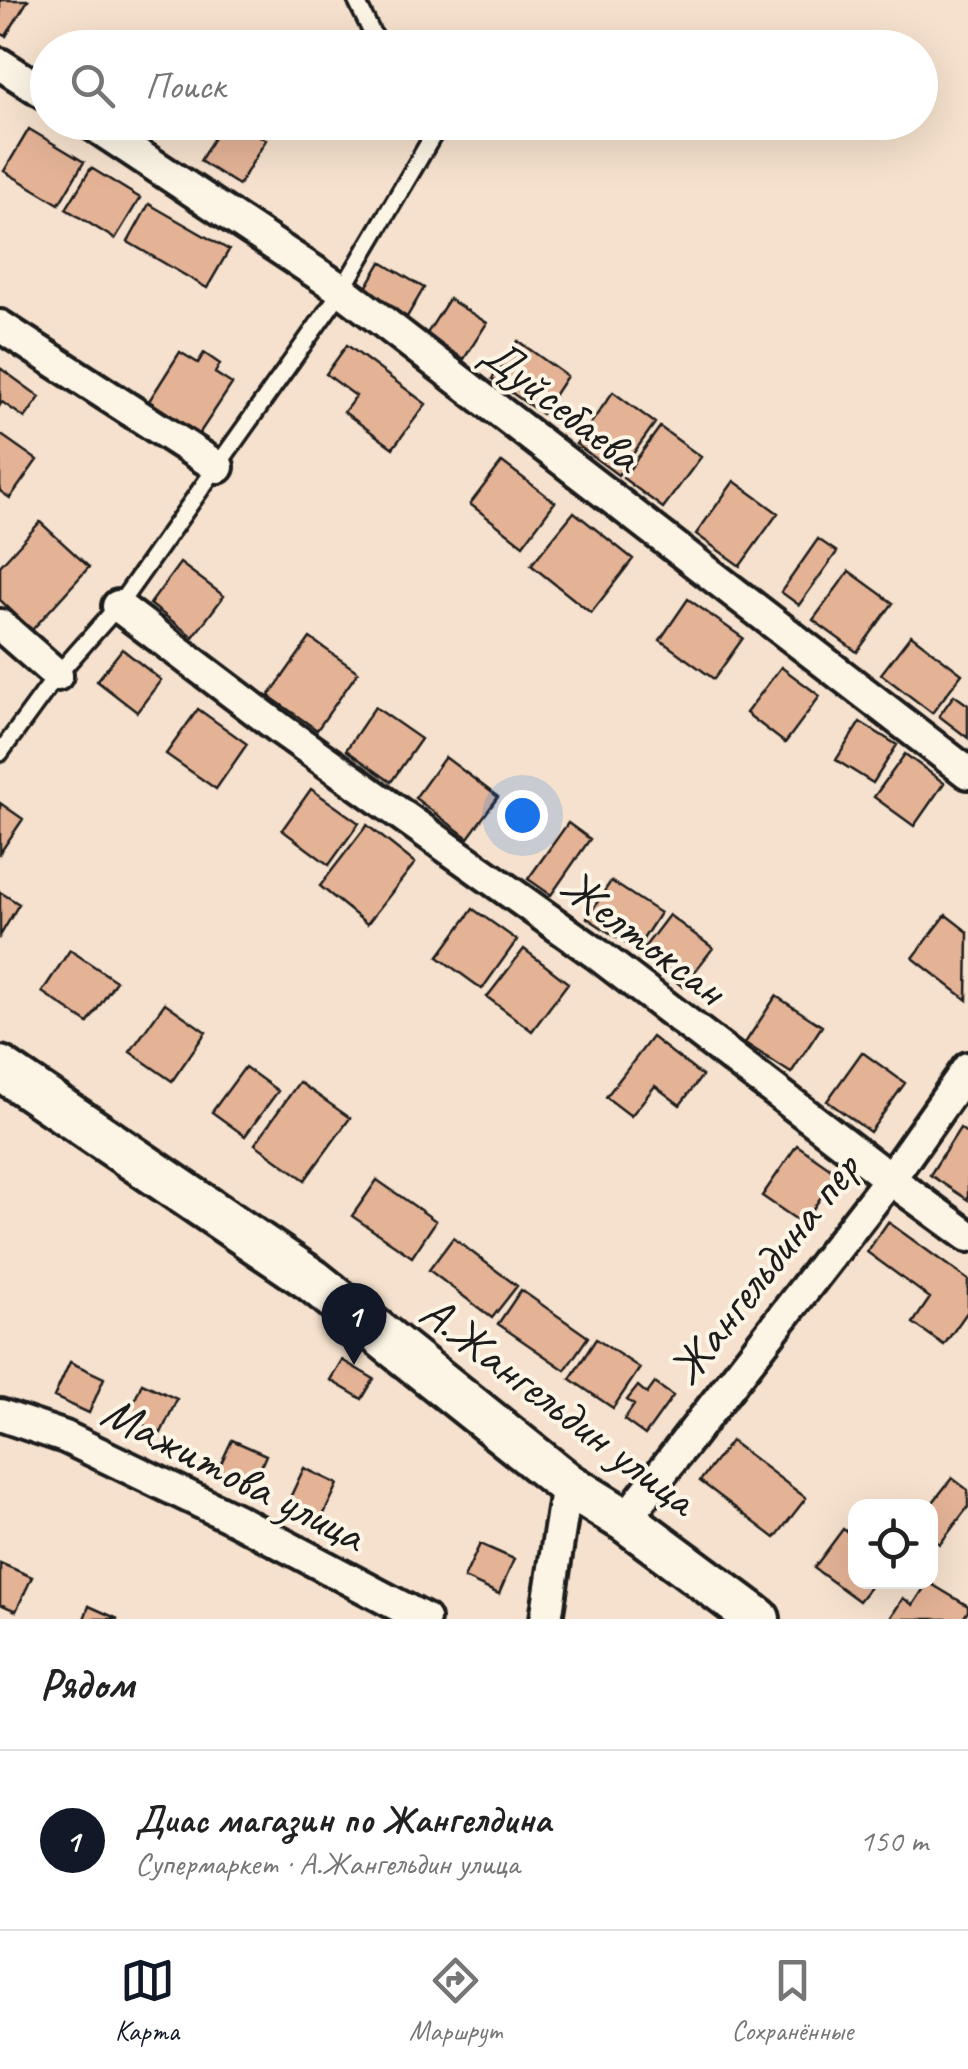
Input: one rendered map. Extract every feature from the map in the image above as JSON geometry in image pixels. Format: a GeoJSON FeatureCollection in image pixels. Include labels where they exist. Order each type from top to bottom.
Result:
{"type":"FeatureCollection","features":[{"type":"Feature","properties":{"kind":"street"},"geometry":{"type":"LineString","coordinates":[[0,64],[30,83]]}},
{"type":"Feature","properties":{"kind":"street","name":"Дуйсебаева"},"geometry":{"type":"LineString","coordinates":[[116,140],[342,290],[968,773]]}},
{"type":"Feature","properties":{"kind":"street"},"geometry":{"type":"LineString","coordinates":[[0,326],[218,468]]}},
{"type":"Feature","properties":{"kind":"street","name":"Желтоксан"},"geometry":{"type":"LineString","coordinates":[[118,606],[282,730],[598,954],[968,1236]]}},
{"type":"Feature","properties":{"kind":"street"},"geometry":{"type":"LineString","coordinates":[[0,625],[57,675]]}},
{"type":"Feature","properties":{"kind":"street","name":"А.Жангельдин улица"},"geometry":{"type":"LineString","coordinates":[[0,1068],[312,1280],[567,1484],[625,1520],[758,1619]]}},
{"type":"Feature","properties":{"kind":"street","name":"Жангельдина пер"},"geometry":{"type":"LineString","coordinates":[[625,1520],[890,1179],[968,1068]]}},
{"type":"Feature","properties":{"kind":"street","name":"Мажитова улица"},"geometry":{"type":"LineString","coordinates":[[0,1414],[65,1437],[235,1519],[424,1619]]}},
{"type":"Feature","properties":{"kind":"street"},"geometry":{"type":"LineString","coordinates":[[546,1619],[567,1484]]}},
{"type":"Feature","properties":{"kind":"lane"},"geometry":{"type":"LineString","coordinates":[[356,0],[371,30]]}},
{"type":"Feature","properties":{"kind":"lane"},"geometry":{"type":"LineString","coordinates":[[0,753],[57,675],[118,606],[218,468],[342,290],[430,140]]}},
{"type":"Feature","properties":{"kind":"building"},"geometry":{"type":"Polygon","coordinates":[[[0,0],[28,0],[6,36],[0,33],[0,0]]]}},
{"type":"Feature","properties":{"kind":"building"},"geometry":{"type":"Polygon","coordinates":[[[29,129],[30,140],[47,140],[84,162],[59,204],[4,171],[29,129]]]}},
{"type":"Feature","properties":{"kind":"building"},"geometry":{"type":"Polygon","coordinates":[[[212,140],[266,140],[239,185],[200,161],[212,140]]]}},
{"type":"Feature","properties":{"kind":"building"},"geometry":{"type":"Polygon","coordinates":[[[91,168],[140,198],[115,239],[66,209],[91,168]]]}},
{"type":"Feature","properties":{"kind":"building"},"geometry":{"type":"Polygon","coordinates":[[[149,204],[229,250],[207,288],[128,242],[149,204]]]}},
{"type":"Feature","properties":{"kind":"building"},"geometry":{"type":"Polygon","coordinates":[[[381,262],[424,288],[407,317],[364,291],[381,262]]]}},
{"type":"Feature","properties":{"kind":"building"},"geometry":{"type":"Polygon","coordinates":[[[449,299],[487,323],[464,359],[426,335],[449,299]]]}},
{"type":"Feature","properties":{"kind":"building"},"geometry":{"type":"Polygon","coordinates":[[[518,341],[567,376],[542,414],[492,379],[518,341]]]}},
{"type":"Feature","properties":{"kind":"building"},"geometry":{"type":"Polygon","coordinates":[[[347,345],[426,404],[393,448],[344,412],[356,396],[326,374],[347,345]]]}},
{"type":"Feature","properties":{"kind":"building"},"geometry":{"type":"Polygon","coordinates":[[[180,352],[198,363],[204,353],[220,364],[215,373],[232,384],[199,434],[149,401],[180,352]]]}},
{"type":"Feature","properties":{"kind":"building"},"geometry":{"type":"Polygon","coordinates":[[[0,368],[40,397],[25,418],[2,402],[0,405],[0,368]]]}},
{"type":"Feature","properties":{"kind":"building"},"geometry":{"type":"Polygon","coordinates":[[[613,392],[655,423],[618,475],[576,444],[613,392]]]}},
{"type":"Feature","properties":{"kind":"building"},"geometry":{"type":"Polygon","coordinates":[[[660,427],[701,457],[663,508],[623,478],[660,427]]]}},
{"type":"Feature","properties":{"kind":"building"},"geometry":{"type":"Polygon","coordinates":[[[0,434],[37,460],[10,498],[0,491],[0,434]]]}},
{"type":"Feature","properties":{"kind":"building"},"geometry":{"type":"Polygon","coordinates":[[[502,462],[555,502],[523,545],[470,504],[502,462]]]}},
{"type":"Feature","properties":{"kind":"building"},"geometry":{"type":"Polygon","coordinates":[[[734,481],[778,513],[740,566],[696,534],[734,481]]]}},
{"type":"Feature","properties":{"kind":"building"},"geometry":{"type":"Polygon","coordinates":[[[574,512],[633,559],[591,613],[531,565],[574,512]]]}},
{"type":"Feature","properties":{"kind":"building"},"geometry":{"type":"Polygon","coordinates":[[[40,522],[89,567],[32,630],[0,600],[0,566],[40,522]]]}},
{"type":"Feature","properties":{"kind":"building"},"geometry":{"type":"Polygon","coordinates":[[[818,539],[837,552],[799,605],[781,592],[818,539]]]}},
{"type":"Feature","properties":{"kind":"building"},"geometry":{"type":"Polygon","coordinates":[[[180,563],[224,596],[193,637],[150,604],[180,563]]]}},
{"type":"Feature","properties":{"kind":"building"},"geometry":{"type":"Polygon","coordinates":[[[849,571],[893,603],[857,652],[813,620],[849,571]]]}},
{"type":"Feature","properties":{"kind":"building"},"geometry":{"type":"Polygon","coordinates":[[[688,599],[743,638],[714,679],[660,640],[688,599]]]}},
{"type":"Feature","properties":{"kind":"building"},"geometry":{"type":"Polygon","coordinates":[[[911,635],[962,674],[932,713],[881,674],[911,635]]]}},
{"type":"Feature","properties":{"kind":"building"},"geometry":{"type":"Polygon","coordinates":[[[310,638],[358,672],[317,730],[269,696],[310,638]]]}},
{"type":"Feature","properties":{"kind":"building"},"geometry":{"type":"Polygon","coordinates":[[[122,649],[161,680],[137,712],[97,681],[122,649]]]}},
{"type":"Feature","properties":{"kind":"building"},"geometry":{"type":"Polygon","coordinates":[[[781,667],[820,696],[785,743],[746,713],[781,667]]]}},
{"type":"Feature","properties":{"kind":"building"},"geometry":{"type":"Polygon","coordinates":[[[954,695],[968,705],[968,738],[939,716],[954,695]]]}},
{"type":"Feature","properties":{"kind":"building"},"geometry":{"type":"Polygon","coordinates":[[[375,707],[421,739],[391,782],[346,750],[375,707]]]}},
{"type":"Feature","properties":{"kind":"building"},"geometry":{"type":"Polygon","coordinates":[[[198,709],[247,744],[216,789],[166,754],[198,709]]]}},
{"type":"Feature","properties":{"kind":"building"},"geometry":{"type":"Polygon","coordinates":[[[860,722],[897,745],[873,783],[836,760],[860,722]]]}},
{"type":"Feature","properties":{"kind":"building"},"geometry":{"type":"Polygon","coordinates":[[[905,754],[944,783],[914,826],[874,797],[905,754]]]}},
{"type":"Feature","properties":{"kind":"building"},"geometry":{"type":"Polygon","coordinates":[[[445,757],[498,797],[468,838],[415,798],[445,757]]]}},
{"type":"Feature","properties":{"kind":"building"},"geometry":{"type":"Polygon","coordinates":[[[311,789],[359,823],[329,865],[282,830],[311,789]]]}},
{"type":"Feature","properties":{"kind":"building"},"geometry":{"type":"Polygon","coordinates":[[[0,803],[23,819],[0,853],[0,803]]]}},
{"type":"Feature","properties":{"kind":"building"},"geometry":{"type":"Polygon","coordinates":[[[568,823],[590,839],[551,895],[528,879],[568,823]]]}},
{"type":"Feature","properties":{"kind":"building"},"geometry":{"type":"Polygon","coordinates":[[[367,825],[415,863],[367,924],[320,886],[367,825]]]}},
{"type":"Feature","properties":{"kind":"building"},"geometry":{"type":"Polygon","coordinates":[[[611,881],[660,913],[636,950],[587,918],[611,881]]]}},
{"type":"Feature","properties":{"kind":"building"},"geometry":{"type":"Polygon","coordinates":[[[0,892],[19,904],[0,936],[0,892]]]}},
{"type":"Feature","properties":{"kind":"building"},"geometry":{"type":"Polygon","coordinates":[[[473,909],[517,940],[482,989],[438,957],[473,909]]]}},
{"type":"Feature","properties":{"kind":"building"},"geometry":{"type":"Polygon","coordinates":[[[669,915],[713,948],[683,987],[640,953],[669,915]]]}},
{"type":"Feature","properties":{"kind":"building"},"geometry":{"type":"Polygon","coordinates":[[[946,915],[968,932],[967,1000],[913,958],[946,915]]]}},
{"type":"Feature","properties":{"kind":"building"},"geometry":{"type":"Polygon","coordinates":[[[524,949],[568,983],[532,1031],[487,997],[524,949]]]}},
{"type":"Feature","properties":{"kind":"building"},"geometry":{"type":"Polygon","coordinates":[[[70,950],[116,981],[88,1023],[42,992],[70,950]]]}},
{"type":"Feature","properties":{"kind":"building"},"geometry":{"type":"Polygon","coordinates":[[[776,996],[822,1026],[791,1073],[745,1043],[776,996]]]}},
{"type":"Feature","properties":{"kind":"building"},"geometry":{"type":"Polygon","coordinates":[[[165,1003],[206,1032],[172,1081],[130,1052],[165,1003]]]}},
{"type":"Feature","properties":{"kind":"building"},"geometry":{"type":"Polygon","coordinates":[[[652,1037],[702,1076],[680,1105],[655,1086],[631,1116],[606,1097],[652,1037]]]}},
{"type":"Feature","properties":{"kind":"building"},"geometry":{"type":"Polygon","coordinates":[[[862,1052],[905,1083],[870,1132],[827,1101],[862,1052]]]}},
{"type":"Feature","properties":{"kind":"building"},"geometry":{"type":"Polygon","coordinates":[[[245,1067],[278,1091],[245,1136],[212,1112],[245,1067]]]}},
{"type":"Feature","properties":{"kind":"building"},"geometry":{"type":"Polygon","coordinates":[[[299,1082],[350,1118],[305,1180],[255,1144],[299,1082]]]}},
{"type":"Feature","properties":{"kind":"building"},"geometry":{"type":"Polygon","coordinates":[[[960,1128],[968,1134],[968,1200],[930,1175],[960,1128]]]}},
{"type":"Feature","properties":{"kind":"building"},"geometry":{"type":"Polygon","coordinates":[[[797,1145],[837,1173],[803,1224],[762,1196],[797,1145]]]}},
{"type":"Feature","properties":{"kind":"building"},"geometry":{"type":"Polygon","coordinates":[[[377,1180],[436,1221],[412,1257],[352,1216],[377,1180]]]}},
{"type":"Feature","properties":{"kind":"building"},"geometry":{"type":"Polygon","coordinates":[[[888,1222],[968,1280],[968,1311],[944,1345],[913,1323],[930,1298],[867,1252],[888,1222]]]}},
{"type":"Feature","properties":{"kind":"building"},"geometry":{"type":"Polygon","coordinates":[[[453,1238],[517,1286],[492,1318],[429,1270],[453,1238]]]}},
{"type":"Feature","properties":{"kind":"building"},"geometry":{"type":"Polygon","coordinates":[[[521,1290],[588,1337],[565,1370],[498,1324],[521,1290]]]}},
{"type":"Feature","properties":{"kind":"building"},"geometry":{"type":"Polygon","coordinates":[[[596,1339],[640,1368],[613,1408],[570,1379],[596,1339]]]}},
{"type":"Feature","properties":{"kind":"building"},"geometry":{"type":"Polygon","coordinates":[[[342,1360],[374,1379],[362,1399],[330,1380],[342,1360]]]}},
{"type":"Feature","properties":{"kind":"building"},"geometry":{"type":"Polygon","coordinates":[[[70,1362],[104,1378],[89,1413],[54,1397],[70,1362]]]}},
{"type":"Feature","properties":{"kind":"building"},"geometry":{"type":"Polygon","coordinates":[[[142,1383],[177,1399],[161,1433],[127,1418],[142,1383]]]}},
{"type":"Feature","properties":{"kind":"building"},"geometry":{"type":"Polygon","coordinates":[[[655,1383],[673,1396],[645,1435],[624,1420],[634,1405],[627,1400],[638,1386],[647,1394],[655,1383]]]}},
{"type":"Feature","properties":{"kind":"building"},"geometry":{"type":"Polygon","coordinates":[[[232,1440],[266,1455],[251,1490],[216,1474],[232,1440]]]}},
{"type":"Feature","properties":{"kind":"building"},"geometry":{"type":"Polygon","coordinates":[[[731,1441],[806,1498],[775,1538],[700,1481],[731,1441]]]}},
{"type":"Feature","properties":{"kind":"building"},"geometry":{"type":"Polygon","coordinates":[[[304,1468],[338,1484],[322,1518],[288,1502],[304,1468]]]}},
{"type":"Feature","properties":{"kind":"building"},"geometry":{"type":"Polygon","coordinates":[[[952,1478],[968,1490],[968,1507],[940,1544],[938,1499],[952,1478]]]}},
{"type":"Feature","properties":{"kind":"building"},"geometry":{"type":"Polygon","coordinates":[[[843,1529],[848,1532],[848,1589],[868,1589],[859,1601],[814,1568],[843,1529]]]}},
{"type":"Feature","properties":{"kind":"building"},"geometry":{"type":"Polygon","coordinates":[[[480,1544],[514,1559],[499,1594],[464,1578],[480,1544]]]}},
{"type":"Feature","properties":{"kind":"building"},"geometry":{"type":"Polygon","coordinates":[[[0,1563],[32,1577],[16,1611],[0,1604],[0,1563]]]}},
{"type":"Feature","properties":{"kind":"building"},"geometry":{"type":"Polygon","coordinates":[[[938,1588],[968,1606],[968,1611],[963,1619],[891,1617],[903,1598],[913,1605],[923,1589],[938,1588]]]}},
{"type":"Feature","properties":{"kind":"building"},"geometry":{"type":"Polygon","coordinates":[[[89,1606],[118,1619],[84,1619],[89,1606]]]}},
{"type":"Feature","properties":{"kind":"place","name":"Диас магазин по Жангелдина"},"geometry":{"type":"Point","coordinates":[354,1365]}}]}
